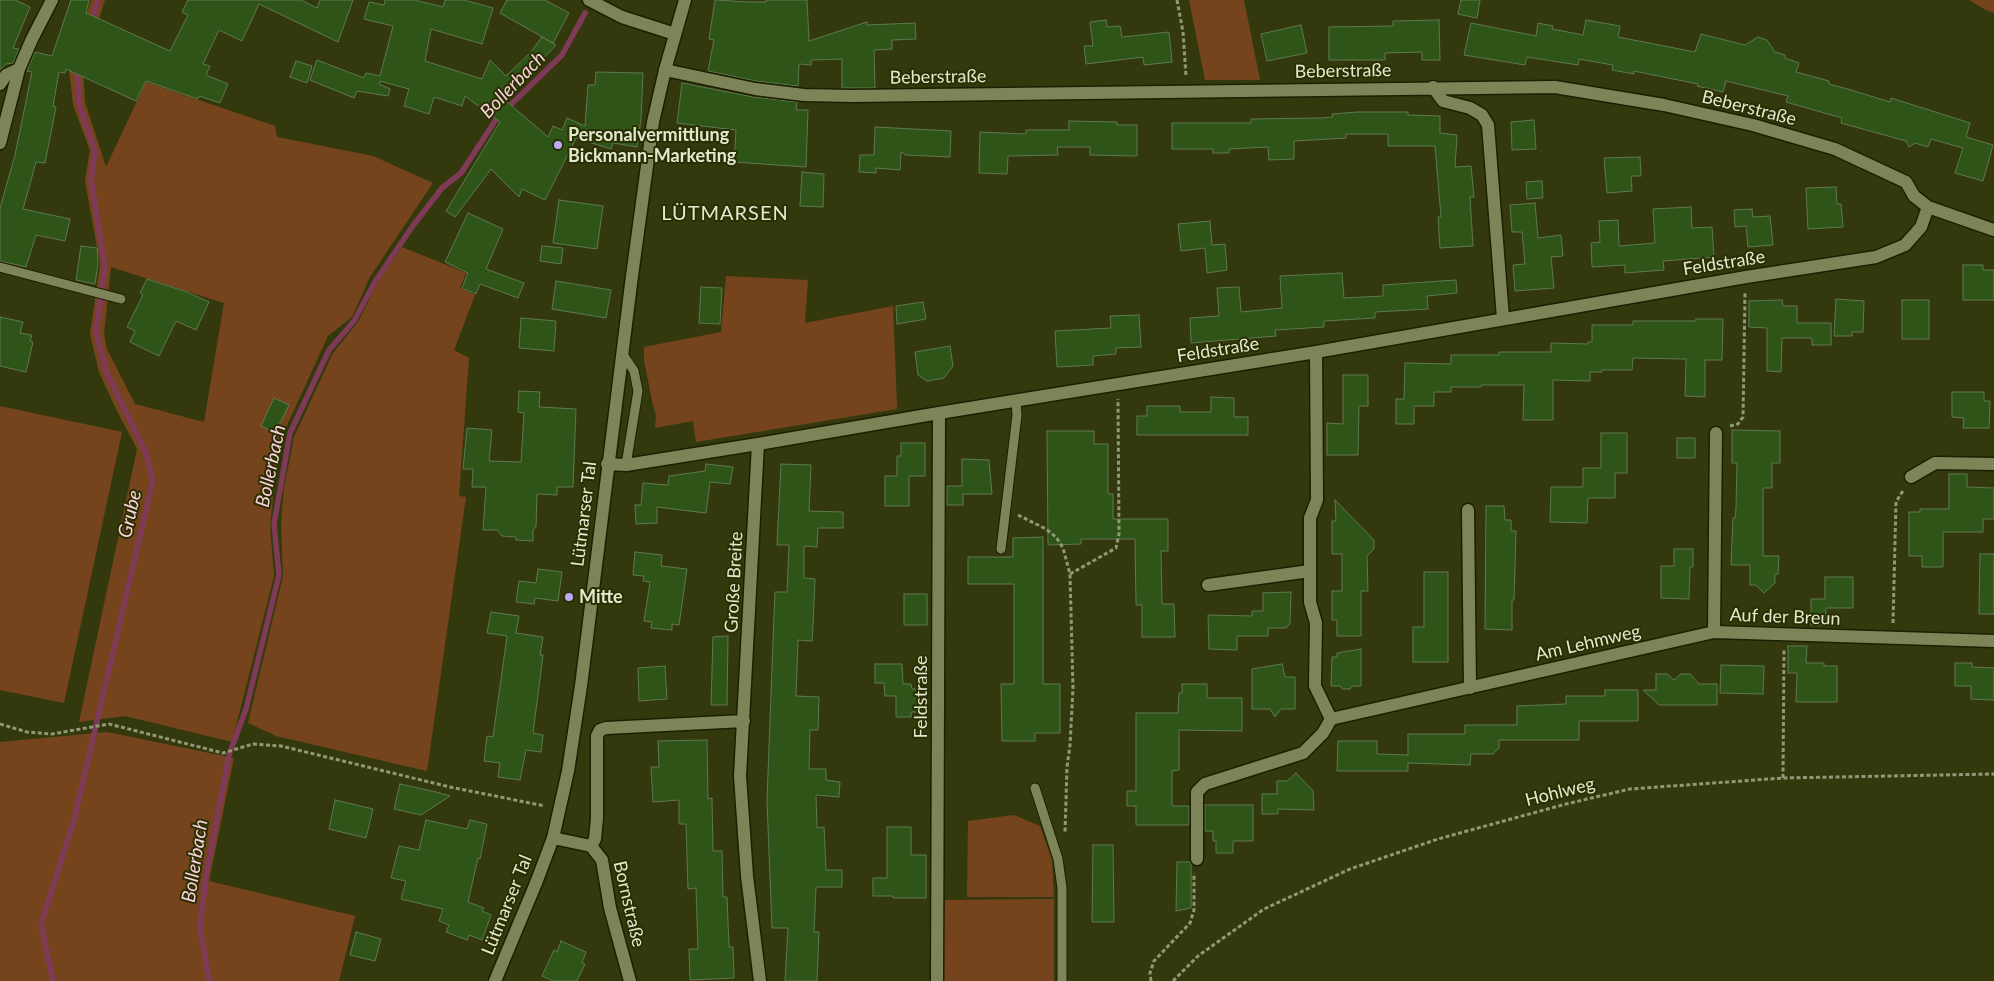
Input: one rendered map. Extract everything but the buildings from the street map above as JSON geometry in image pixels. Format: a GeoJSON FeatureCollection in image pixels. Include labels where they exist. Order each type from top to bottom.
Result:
{"type":"FeatureCollection","features":[{"type":"Feature","properties":{"kind":"street"},"geometry":{"type":"LineString","coordinates":[[0,143],[19,69],[52,0]]}},
{"type":"Feature","properties":{"kind":"street"},"geometry":{"type":"LineString","coordinates":[[589,0],[622,17],[675,34],[685,0]]}},
{"type":"Feature","properties":{"kind":"street","name":"Lütmarser Tal"},"geometry":{"type":"LineString","coordinates":[[495,981],[553,838],[568,771],[581,686],[607,464],[653,122],[675,34]]}},
{"type":"Feature","properties":{"kind":"street"},"geometry":{"type":"LineString","coordinates":[[0,84],[6,75],[19,69]]}},
{"type":"Feature","properties":{"kind":"street","name":"Beberstraße"},"geometry":{"type":"LineString","coordinates":[[665,70],[755,89],[804,95],[851,96],[1433,87],[1555,87],[1664,105],[1753,125],[1835,149],[1906,182],[1914,196],[1928,207],[1994,230]]}},
{"type":"Feature","properties":{"kind":"street"},"geometry":{"type":"LineString","coordinates":[[1433,87],[1443,101],[1470,108],[1482,115],[1488,125],[1503,318]]}},
{"type":"Feature","properties":{"kind":"street","name":"Feldstraße"},"geometry":{"type":"LineString","coordinates":[[607,464],[626,464],[758,444],[1316,352],[1746,277],[1876,257],[1904,244],[1921,226],[1928,207]]}},
{"type":"Feature","properties":{"kind":"street"},"geometry":{"type":"LineString","coordinates":[[1197,859],[1197,792],[1205,784],[1304,753],[1323,733],[1330,719],[1315,686],[1316,623],[1310,602],[1310,518],[1317,500],[1316,352]]}},
{"type":"Feature","properties":{"kind":"street","name":"Feldstraße"},"geometry":{"type":"LineString","coordinates":[[937,981],[939,413]]}},
{"type":"Feature","properties":{"kind":"street","name":"Auf der Breun"},"geometry":{"type":"LineString","coordinates":[[1716,433],[1714,632],[1994,641]]}},
{"type":"Feature","properties":{"kind":"street","name":"Große Breite"},"geometry":{"type":"LineString","coordinates":[[758,444],[740,776],[747,876],[760,981]]}},
{"type":"Feature","properties":{"kind":"street"},"geometry":{"type":"LineString","coordinates":[[1911,477],[1935,463],[1994,464]]}},
{"type":"Feature","properties":{"kind":"street"},"geometry":{"type":"LineString","coordinates":[[1468,510],[1470,688]]}},
{"type":"Feature","properties":{"kind":"street"},"geometry":{"type":"LineString","coordinates":[[1208,585],[1310,571]]}},
{"type":"Feature","properties":{"kind":"street","name":"Am Lehmweg"},"geometry":{"type":"LineString","coordinates":[[1330,719],[1714,632]]}},
{"type":"Feature","properties":{"kind":"street"},"geometry":{"type":"LineString","coordinates":[[591,846],[595,839],[597,818],[597,736],[600,730],[606,728],[744,721]]}},
{"type":"Feature","properties":{"kind":"street","name":"Bornstraße"},"geometry":{"type":"LineString","coordinates":[[553,838],[591,846],[602,860],[610,908],[630,981]]}},
{"type":"Feature","properties":{"kind":"lane"},"geometry":{"type":"LineString","coordinates":[[0,267],[121,299]]}},
{"type":"Feature","properties":{"kind":"lane"},"geometry":{"type":"LineString","coordinates":[[622,353],[634,371],[638,391],[626,464]]}},
{"type":"Feature","properties":{"kind":"lane"},"geometry":{"type":"LineString","coordinates":[[1001,549],[1004,509],[1017,415],[1016,400]]}},
{"type":"Feature","properties":{"kind":"lane"},"geometry":{"type":"LineString","coordinates":[[1035,788],[1058,859],[1062,888],[1062,981]]}},
{"type":"Feature","properties":{"kind":"path"},"geometry":{"type":"LineString","coordinates":[[1177,0],[1183,32],[1187,91]]}},
{"type":"Feature","properties":{"kind":"path"},"geometry":{"type":"LineString","coordinates":[[1716,433],[1727,426],[1738,424],[1743,417],[1746,277]]}},
{"type":"Feature","properties":{"kind":"path"},"geometry":{"type":"LineString","coordinates":[[1070,574],[1116,548],[1119,534],[1117,384]]}},
{"type":"Feature","properties":{"kind":"path"},"geometry":{"type":"LineString","coordinates":[[1893,638],[1896,502],[1911,477]]}},
{"type":"Feature","properties":{"kind":"path"},"geometry":{"type":"LineString","coordinates":[[1004,509],[1046,529],[1056,537],[1063,548],[1070,574],[1073,688],[1067,767],[1066,822],[1062,856],[1058,859]]}},
{"type":"Feature","properties":{"kind":"path"},"geometry":{"type":"LineString","coordinates":[[1783,778],[1784,635]]}},
{"type":"Feature","properties":{"kind":"path"},"geometry":{"type":"LineString","coordinates":[[0,724],[27,732],[52,734],[108,724],[223,752],[253,744],[281,746],[450,787],[560,809]]}},
{"type":"Feature","properties":{"kind":"path","name":"Hohlweg"},"geometry":{"type":"LineString","coordinates":[[1173,981],[1198,956],[1264,909],[1350,870],[1438,840],[1566,804],[1630,789],[1783,778],[1994,774]]}},
{"type":"Feature","properties":{"kind":"path"},"geometry":{"type":"LineString","coordinates":[[1151,981],[1150,973],[1154,961],[1190,923],[1194,910],[1194,869],[1197,859]]}},
{"type":"Feature","properties":{"kind":"shaded area"},"geometry":{"type":"Polygon","coordinates":[[[91,0],[105,0],[83,69],[85,102],[106,167],[146,82],[275,126],[277,137],[373,156],[433,183],[370,277],[352,317],[328,336],[283,434],[270,526],[274,576],[232,742],[125,716],[79,722],[137,449],[99,372],[90,334],[100,264],[85,181],[90,150],[73,105],[69,69],[91,0]],[[111,267],[104,334],[107,349],[135,404],[204,422],[224,303],[111,267]]]}},
{"type":"Feature","properties":{"kind":"shaded area"},"geometry":{"type":"Polygon","coordinates":[[[1189,0],[1244,0],[1260,80],[1205,80],[1189,0]]]}},
{"type":"Feature","properties":{"kind":"shaded area"},"geometry":{"type":"Polygon","coordinates":[[[1969,0],[1994,0],[1994,13],[1986,10],[1969,0]]]}},
{"type":"Feature","properties":{"kind":"shaded area"},"geometry":{"type":"Polygon","coordinates":[[[402,247],[466,273],[460,288],[475,295],[454,350],[469,358],[459,496],[466,497],[427,771],[276,736],[248,723],[283,576],[281,524],[284,488],[294,437],[333,353],[358,322],[379,280],[402,247]]]}},
{"type":"Feature","properties":{"kind":"shaded area"},"geometry":{"type":"Polygon","coordinates":[[[726,276],[808,280],[805,323],[893,306],[897,409],[696,442],[693,421],[655,428],[656,415],[644,360],[644,347],[721,332],[726,276]]]}},
{"type":"Feature","properties":{"kind":"shaded area"},"geometry":{"type":"Polygon","coordinates":[[[0,406],[122,432],[64,703],[0,690],[0,406]]]}},
{"type":"Feature","properties":{"kind":"shaded area"},"geometry":{"type":"Polygon","coordinates":[[[107,732],[234,758],[209,881],[355,916],[339,981],[0,981],[0,742],[107,732]]]}},
{"type":"Feature","properties":{"kind":"shaded area"},"geometry":{"type":"Polygon","coordinates":[[[1014,815],[1040,826],[1052,860],[1054,897],[967,897],[968,821],[1014,815]]]}},
{"type":"Feature","properties":{"kind":"shaded area"},"geometry":{"type":"Polygon","coordinates":[[[1054,899],[1054,981],[944,981],[944,900],[1054,899]]]}},
{"type":"Feature","properties":{"kind":"waterway","name":"Grube"},"geometry":{"type":"LineString","coordinates":[[91,23],[98,0]]}},
{"type":"Feature","properties":{"kind":"waterway","name":"Bollerbach"},"geometry":{"type":"LineString","coordinates":[[209,981],[200,928],[206,876],[229,755],[246,709],[279,575],[274,524],[290,433],[329,350],[354,321],[376,280],[412,227],[442,188],[461,173],[497,118],[562,55],[585,13]]}},
{"type":"Feature","properties":{"kind":"waterway","name":"Grube"},"geometry":{"type":"LineString","coordinates":[[53,981],[41,924],[74,820],[153,480],[145,451],[106,371],[96,332],[105,267],[91,180],[95,151],[79,104],[77,67]]}},
{"type":"Feature","properties":{"kind":"place","name":"Personalvermittlung Bickmann-Marketing"},"geometry":{"type":"Point","coordinates":[558,145]}},
{"type":"Feature","properties":{"kind":"place","name":"Mitte"},"geometry":{"type":"Point","coordinates":[569,597]}},
{"type":"Feature","properties":{"kind":"district","name":"LÜTMARSEN"},"geometry":{"type":"Point","coordinates":[725,214]}}]}
